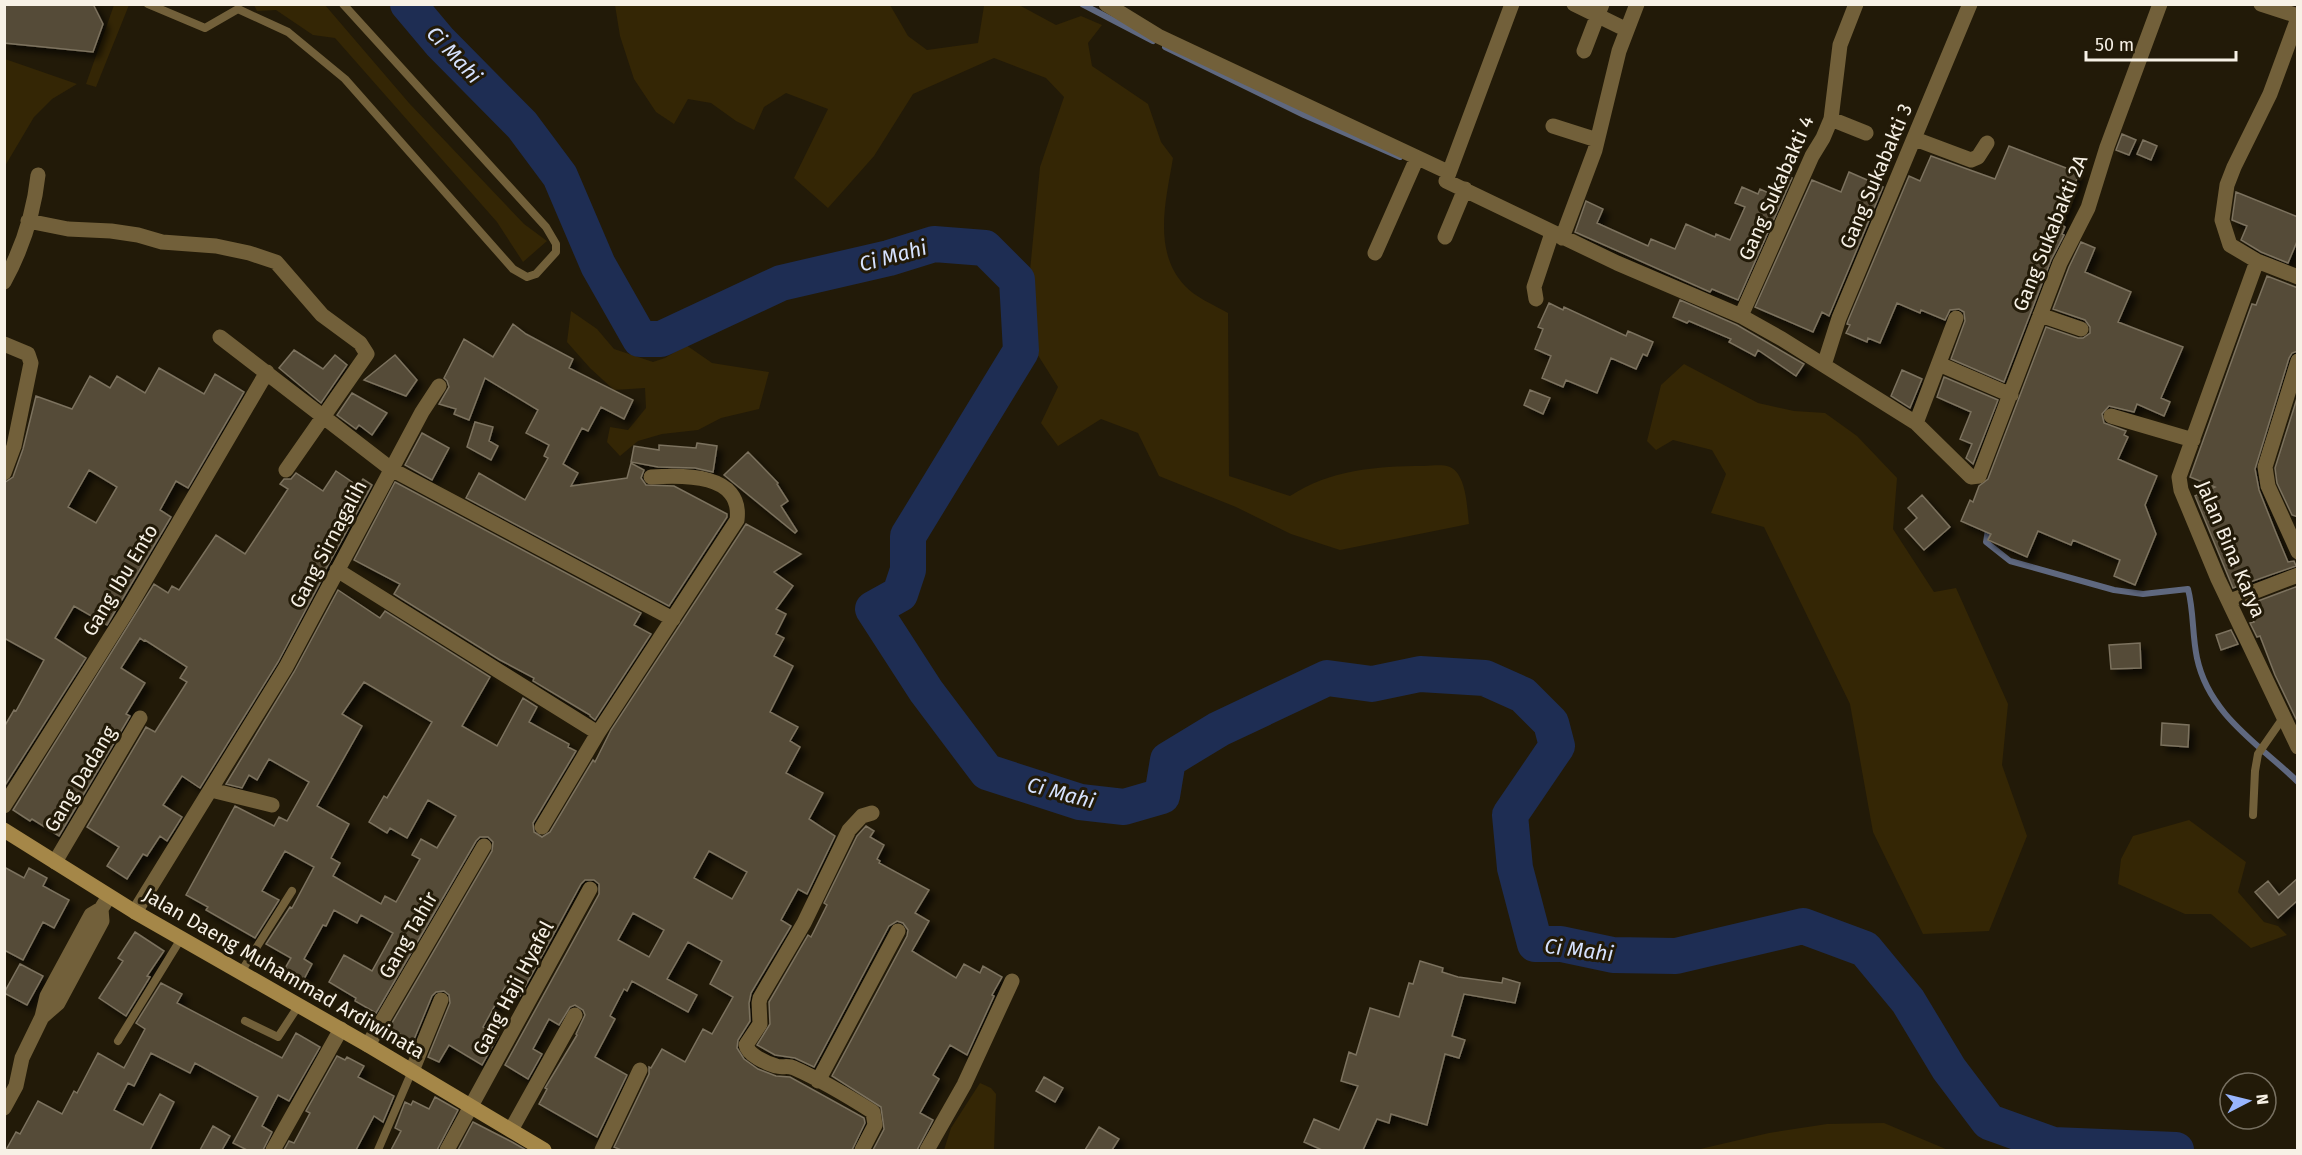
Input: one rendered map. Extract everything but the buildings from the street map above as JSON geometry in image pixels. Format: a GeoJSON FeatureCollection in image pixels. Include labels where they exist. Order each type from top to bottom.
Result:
{"type":"FeatureCollection","features":[{"type":"Feature","properties":{"kind":"main road","name":"Jalan Daeng Muhammad Ardiwinata"},"geometry":{"type":"LineString","coordinates":[[4,830],[135,912],[368,1045],[414,1064],[472,1107],[544,1150]]}},
{"type":"Feature","properties":{"kind":"street"},"geometry":{"type":"LineString","coordinates":[[1106,4],[1158,36],[1448,172]]}},
{"type":"Feature","properties":{"kind":"street"},"geometry":{"type":"LineString","coordinates":[[1512,4],[1446,181],[1557,235],[1741,316],[1916,423],[1956,318]]}},
{"type":"Feature","properties":{"kind":"street"},"geometry":{"type":"LineString","coordinates":[[1574,4],[1600,10],[1627,30]]}},
{"type":"Feature","properties":{"kind":"street"},"geometry":{"type":"LineString","coordinates":[[1536,299],[1533,287],[1597,140],[1619,51],[1637,4]]}},
{"type":"Feature","properties":{"kind":"street","name":"Gang Sukabakti 4"},"geometry":{"type":"LineString","coordinates":[[1741,316],[1812,156],[1832,119],[1840,45],[1856,4]]}},
{"type":"Feature","properties":{"kind":"street","name":"Gang Sukabakti 3"},"geometry":{"type":"LineString","coordinates":[[1824,365],[1839,318],[1971,4]]}},
{"type":"Feature","properties":{"kind":"street","name":"Gang Sukabakti 2A"},"geometry":{"type":"LineString","coordinates":[[1916,423],[1971,477],[1979,476],[2060,263],[2088,208],[2107,147],[2160,4]]}},
{"type":"Feature","properties":{"kind":"street"},"geometry":{"type":"LineString","coordinates":[[2261,4],[2294,13],[2270,94],[2227,185],[2222,220],[2230,245],[2258,261],[2298,277]]}},
{"type":"Feature","properties":{"kind":"street"},"geometry":{"type":"LineString","coordinates":[[1584,51],[1600,10]]}},
{"type":"Feature","properties":{"kind":"street"},"geometry":{"type":"LineString","coordinates":[[1832,119],[1866,133]]}},
{"type":"Feature","properties":{"kind":"street"},"geometry":{"type":"LineString","coordinates":[[1553,126],[1597,140]]}},
{"type":"Feature","properties":{"kind":"street"},"geometry":{"type":"LineString","coordinates":[[1915,138],[1971,160],[1978,158],[1987,143]]}},
{"type":"Feature","properties":{"kind":"street"},"geometry":{"type":"LineString","coordinates":[[1375,253],[1417,158]]}},
{"type":"Feature","properties":{"kind":"street"},"geometry":{"type":"LineString","coordinates":[[4,282],[17,257],[34,201],[38,175]]}},
{"type":"Feature","properties":{"kind":"street"},"geometry":{"type":"LineString","coordinates":[[1445,237],[1465,189]]}},
{"type":"Feature","properties":{"kind":"street"},"geometry":{"type":"LineString","coordinates":[[28,220],[68,229],[111,231],[162,242],[216,246],[276,262],[322,315],[347,332],[366,351],[366,358],[286,470]]}},
{"type":"Feature","properties":{"kind":"street","name":"Jalan Bina Karya"},"geometry":{"type":"LineString","coordinates":[[2258,261],[2179,477],[2181,490],[2298,747]]}},
{"type":"Feature","properties":{"kind":"street"},"geometry":{"type":"LineString","coordinates":[[2040,315],[2081,329]]}},
{"type":"Feature","properties":{"kind":"street"},"geometry":{"type":"LineString","coordinates":[[220,337],[391,469],[439,386]]}},
{"type":"Feature","properties":{"kind":"street"},"geometry":{"type":"LineString","coordinates":[[4,344],[28,354],[31,363],[14,446],[4,473]]}},
{"type":"Feature","properties":{"kind":"street"},"geometry":{"type":"LineString","coordinates":[[2298,361],[2265,467],[2268,486],[2298,552]]}},
{"type":"Feature","properties":{"kind":"street"},"geometry":{"type":"LineString","coordinates":[[1939,364],[2011,395]]}},
{"type":"Feature","properties":{"kind":"street","name":"Gang Ibu Ento"},"geometry":{"type":"LineString","coordinates":[[4,806],[126,611],[267,372]]}},
{"type":"Feature","properties":{"kind":"street"},"geometry":{"type":"LineString","coordinates":[[2111,416],[2193,440]]}},
{"type":"Feature","properties":{"kind":"street","name":"Gang Sirnagalih"},"geometry":{"type":"LineString","coordinates":[[135,912],[286,667],[391,469],[673,619]]}},
{"type":"Feature","properties":{"kind":"street"},"geometry":{"type":"LineString","coordinates":[[542,826],[598,733],[736,520],[737,501],[726,488],[717,483],[668,476],[651,477]]}},
{"type":"Feature","properties":{"kind":"street"},"geometry":{"type":"LineString","coordinates":[[338,570],[598,733]]}},
{"type":"Feature","properties":{"kind":"street"},"geometry":{"type":"LineString","coordinates":[[2230,601],[2298,575]]}},
{"type":"Feature","properties":{"kind":"street","name":"Gang Dadang"},"geometry":{"type":"LineString","coordinates":[[55,861],[140,718]]}},
{"type":"Feature","properties":{"kind":"street"},"geometry":{"type":"LineString","coordinates":[[211,790],[272,806]]}},
{"type":"Feature","properties":{"kind":"street"},"geometry":{"type":"LineString","coordinates":[[862,1150],[876,1125],[875,1115],[846,1095],[792,1067],[773,1065],[749,1052],[746,1045],[760,1024],[760,998],[804,923],[849,830],[862,816],[872,813]]}},
{"type":"Feature","properties":{"kind":"street","name":"Gang Tahir"},"geometry":{"type":"LineString","coordinates":[[368,1045],[483,846]]}},
{"type":"Feature","properties":{"kind":"street","name":"Gang Haji Hyafel"},"geometry":{"type":"LineString","coordinates":[[447,1150],[590,889]]}},
{"type":"Feature","properties":{"kind":"street"},"geometry":{"type":"LineString","coordinates":[[4,1108],[16,1086],[22,1058],[42,1017],[47,996],[91,915],[101,909],[109,896]]}},
{"type":"Feature","properties":{"kind":"street"},"geometry":{"type":"LineString","coordinates":[[818,1080],[898,931]]}},
{"type":"Feature","properties":{"kind":"street"},"geometry":{"type":"LineString","coordinates":[[927,1150],[964,1085],[1012,981]]}},
{"type":"Feature","properties":{"kind":"street"},"geometry":{"type":"LineString","coordinates":[[414,1064],[441,1000]]}},
{"type":"Feature","properties":{"kind":"street"},"geometry":{"type":"LineString","coordinates":[[511,1130],[575,1015]]}},
{"type":"Feature","properties":{"kind":"street"},"geometry":{"type":"LineString","coordinates":[[273,1150],[341,1029]]}},
{"type":"Feature","properties":{"kind":"street"},"geometry":{"type":"LineString","coordinates":[[4,1078],[22,1058]]}},
{"type":"Feature","properties":{"kind":"street"},"geometry":{"type":"LineString","coordinates":[[602,1150],[640,1070]]}},
{"type":"Feature","properties":{"kind":"lane"},"geometry":{"type":"LineString","coordinates":[[148,4],[205,28],[239,7],[288,32],[345,79],[513,269],[527,278],[537,274],[556,252],[556,244],[546,227],[343,4]]}},
{"type":"Feature","properties":{"kind":"lane"},"geometry":{"type":"LineString","coordinates":[[2253,815],[2258,754],[2283,718]]}},
{"type":"Feature","properties":{"kind":"lane"},"geometry":{"type":"LineString","coordinates":[[241,972],[292,891]]}},
{"type":"Feature","properties":{"kind":"lane"},"geometry":{"type":"LineString","coordinates":[[118,1041],[182,937]]}},
{"type":"Feature","properties":{"kind":"lane"},"geometry":{"type":"LineString","coordinates":[[245,1021],[278,1037],[299,1005]]}},
{"type":"Feature","properties":{"kind":"lane"},"geometry":{"type":"LineString","coordinates":[[378,1150],[414,1064]]}},
{"type":"Feature","properties":{"kind":"shaded area"},"geometry":{"type":"Polygon","coordinates":[[[114,5],[129,5],[96,87],[86,84],[114,5]]]}},
{"type":"Feature","properties":{"kind":"shaded area"},"geometry":{"type":"Polygon","coordinates":[[[254,5],[325,5],[409,103],[524,224],[547,241],[523,262],[497,222],[335,38],[313,35],[276,10],[257,11],[254,5]]]}},
{"type":"Feature","properties":{"kind":"shaded area"},"geometry":{"type":"Polygon","coordinates":[[[615,5],[890,5],[908,36],[927,50],[978,43],[984,6],[1019,5],[1056,25],[1081,16],[1102,25],[1088,43],[1092,66],[1148,104],[1161,142],[1173,158],[1164,225],[1168,257],[1185,286],[1205,301],[1228,313],[1229,476],[1290,496],[1321,480],[1354,471],[1388,467],[1447,466],[1455,470],[1461,480],[1469,524],[1340,550],[1291,534],[1236,507],[1159,476],[1138,433],[1101,419],[1058,446],[1041,423],[1058,387],[1024,333],[1040,167],[1064,97],[1046,78],[994,58],[913,94],[874,156],[828,208],[794,178],[828,109],[786,93],[764,107],[754,130],[736,121],[711,103],[688,99],[674,124],[656,112],[634,79],[620,36],[615,5]]]}},
{"type":"Feature","properties":{"kind":"shaded area"},"geometry":{"type":"Polygon","coordinates":[[[5,59],[77,84],[52,99],[34,117],[5,166],[5,59]]]}},
{"type":"Feature","properties":{"kind":"shaded area"},"geometry":{"type":"Polygon","coordinates":[[[571,311],[597,329],[614,349],[653,362],[665,358],[686,345],[712,363],[769,372],[759,409],[721,418],[698,430],[662,434],[638,441],[620,456],[607,442],[610,427],[628,430],[646,408],[645,388],[614,390],[590,368],[567,342],[571,311]]]}},
{"type":"Feature","properties":{"kind":"shaded area"},"geometry":{"type":"Polygon","coordinates":[[[1684,364],[1758,403],[1794,411],[1825,413],[1857,436],[1897,478],[1893,529],[1934,592],[1956,588],[2008,704],[2002,765],[2027,836],[1989,931],[1923,934],[1873,832],[1850,704],[1764,527],[1711,513],[1726,474],[1712,450],[1673,440],[1656,450],[1647,441],[1661,385],[1684,364]]]}},
{"type":"Feature","properties":{"kind":"shaded area"},"geometry":{"type":"Polygon","coordinates":[[[2189,820],[2246,862],[2238,892],[2264,922],[2278,926],[2287,935],[2251,948],[2211,914],[2185,914],[2118,884],[2121,859],[2133,836],[2189,820]]]}},
{"type":"Feature","properties":{"kind":"shaded area"},"geometry":{"type":"Polygon","coordinates":[[[980,1083],[991,1088],[996,1094],[994,1150],[944,1150],[951,1128],[980,1083]]]}},
{"type":"Feature","properties":{"kind":"shaded area"},"geometry":{"type":"Polygon","coordinates":[[[1884,1123],[1948,1150],[1696,1150],[1769,1133],[1827,1124],[1884,1123]]]}},
{"type":"Feature","properties":{"kind":"waterway","name":"Ci Mahi"},"geometry":{"type":"LineString","coordinates":[[408,4],[440,42],[522,125],[560,176],[598,265],[640,339],[661,339],[781,283],[889,258],[934,244],[985,248],[1017,280],[1021,351],[908,536],[908,570],[900,594],[873,609],[926,691],[987,772],[1080,802],[1124,807],[1162,796],[1168,760],[1219,729],[1327,678],[1372,684],[1420,674],[1485,678],[1523,695],[1551,723],[1557,746],[1510,815],[1515,868],[1535,944],[1561,944],[1613,955],[1676,956],[1803,926],[1865,949],[1908,1001],[1949,1069],[1989,1122],[2053,1145],[2176,1150]]}},
{"type":"Feature","properties":{"kind":"waterway"},"geometry":{"type":"LineString","coordinates":[[1082,4],[1153,41]]}},
{"type":"Feature","properties":{"kind":"waterway"},"geometry":{"type":"LineString","coordinates":[[1165,47],[1304,115],[1400,157]]}},
{"type":"Feature","properties":{"kind":"waterway"},"geometry":{"type":"LineString","coordinates":[[1989,524],[1986,542],[2010,561],[2114,590],[2143,594],[2188,589],[2197,658],[2212,696],[2237,727],[2298,782]]}}]}
